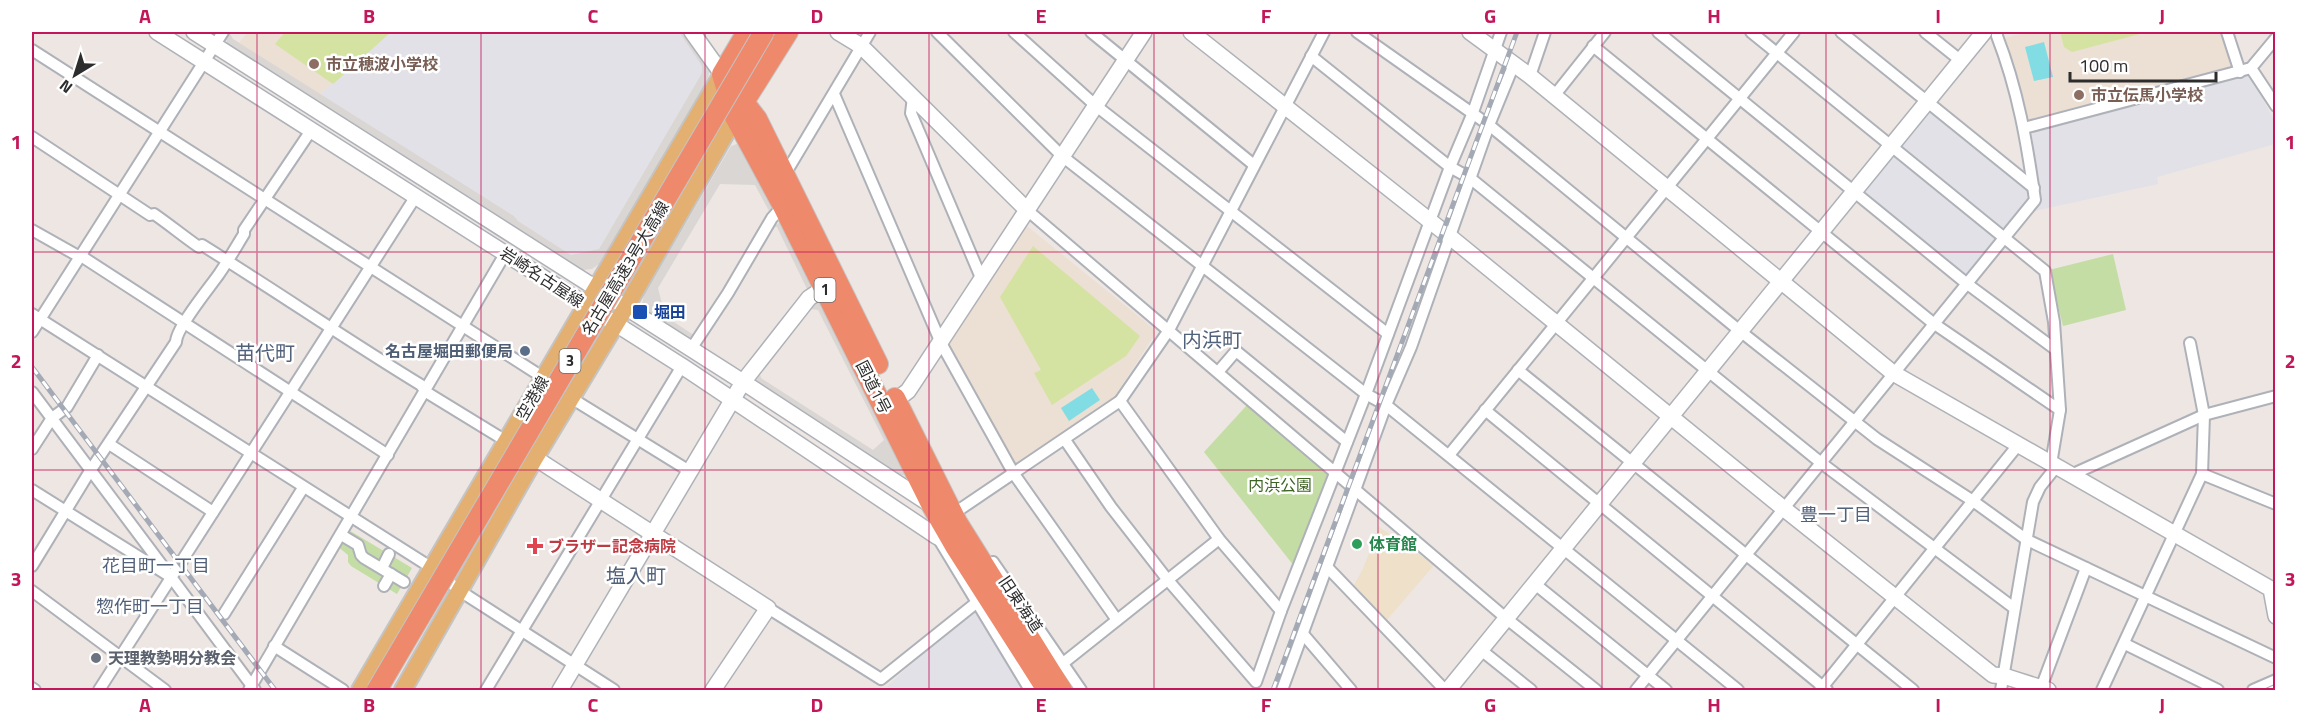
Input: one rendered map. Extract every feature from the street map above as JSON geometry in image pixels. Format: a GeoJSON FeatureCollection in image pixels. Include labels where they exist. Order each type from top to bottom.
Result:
{"type":"FeatureCollection","features":[{"type":"Feature","properties":{"kind":"highway"},"geometry":{"type":"LineString","coordinates":[[722,74],[747,32]]}},
{"type":"Feature","properties":{"kind":"highway","name":"名古屋高速3号大高線"},"geometry":{"type":"LineString","coordinates":[[377,690],[764,32]]}},
{"type":"Feature","properties":{"kind":"highway","name":"名古屋高速3号大高線"},"geometry":{"type":"LineString","coordinates":[[391,690],[779,32]]}},
{"type":"Feature","properties":{"kind":"highway"},"geometry":{"type":"LineString","coordinates":[[740,109],[788,32]]}},
{"type":"Feature","properties":{"kind":"highway","name":"国道1号"},"geometry":{"type":"LineString","coordinates":[[722,74],[783,206],[932,506],[1047,690]]}},
{"type":"Feature","properties":{"kind":"highway","name":"国道1号"},"geometry":{"type":"LineString","coordinates":[[740,109],[757,119],[955,518],[986,593],[1062,690]]}},
{"type":"Feature","properties":{"kind":"main road","name":"空港線"},"geometry":{"type":"LineString","coordinates":[[360,690],[722,74]]}},
{"type":"Feature","properties":{"kind":"main road","name":"空港線"},"geometry":{"type":"LineString","coordinates":[[403,690],[535,458],[626,307],[740,109]]}},
{"type":"Feature","properties":{"kind":"street","name":"岩崎名古屋線"},"geometry":{"type":"LineString","coordinates":[[157,32],[682,366],[936,536],[955,546]]}},
{"type":"Feature","properties":{"kind":"street","name":"岩崎名古屋線"},"geometry":{"type":"LineString","coordinates":[[194,32],[743,382],[932,506],[955,518]]}},
{"type":"Feature","properties":{"kind":"street"},"geometry":{"type":"LineString","coordinates":[[32,332],[36,316],[80,257],[223,32]]}},
{"type":"Feature","properties":{"kind":"street"},"geometry":{"type":"LineString","coordinates":[[692,32],[722,74]]}},
{"type":"Feature","properties":{"kind":"street"},"geometry":{"type":"LineString","coordinates":[[838,32],[861,46],[1027,210],[1507,618],[1596,690]]}},
{"type":"Feature","properties":{"kind":"street"},"geometry":{"type":"LineString","coordinates":[[784,176],[870,32]]}},
{"type":"Feature","properties":{"kind":"street"},"geometry":{"type":"LineString","coordinates":[[937,32],[1062,156],[1366,394],[1386,405],[1738,690]]}},
{"type":"Feature","properties":{"kind":"street"},"geometry":{"type":"LineString","coordinates":[[1014,32],[1095,105],[1388,333]]}},
{"type":"Feature","properties":{"kind":"street"},"geometry":{"type":"LineString","coordinates":[[1090,32],[1254,165]]}},
{"type":"Feature","properties":{"kind":"street"},"geometry":{"type":"LineString","coordinates":[[896,400],[908,391],[941,343],[1144,32]]}},
{"type":"Feature","properties":{"kind":"street"},"geometry":{"type":"LineString","coordinates":[[1191,32],[1449,236],[1783,508],[2003,683],[2044,689],[2086,568]]}},
{"type":"Feature","properties":{"kind":"street"},"geometry":{"type":"LineString","coordinates":[[955,518],[1120,401],[1169,330],[1324,32]]}},
{"type":"Feature","properties":{"kind":"street"},"geometry":{"type":"LineString","coordinates":[[1357,32],[1489,126],[1740,331],[1877,439],[1973,501],[2027,540],[2276,658]]}},
{"type":"Feature","properties":{"kind":"street"},"geometry":{"type":"LineString","coordinates":[[1470,32],[1530,76],[1893,373],[2175,535],[2274,586],[2276,616]]}},
{"type":"Feature","properties":{"kind":"street"},"geometry":{"type":"LineString","coordinates":[[1065,440],[1111,507],[1167,579],[1256,682],[1450,167],[1472,115],[1501,32]]}},
{"type":"Feature","properties":{"kind":"street"},"geometry":{"type":"LineString","coordinates":[[1530,76],[1545,32]]}},
{"type":"Feature","properties":{"kind":"street"},"geometry":{"type":"LineString","coordinates":[[1554,96],[1605,32]]}},
{"type":"Feature","properties":{"kind":"street"},"geometry":{"type":"LineString","coordinates":[[1658,32],[1966,283],[2055,349]]}},
{"type":"Feature","properties":{"kind":"street"},"geometry":{"type":"LineString","coordinates":[[1751,32],[2045,271],[2054,321],[2060,410],[2053,465],[2033,502],[2003,683]]}},
{"type":"Feature","properties":{"kind":"street"},"geometry":{"type":"LineString","coordinates":[[1449,455],[1794,32]]}},
{"type":"Feature","properties":{"kind":"street"},"geometry":{"type":"LineString","coordinates":[[1841,32],[2034,188]]}},
{"type":"Feature","properties":{"kind":"street"},"geometry":{"type":"LineString","coordinates":[[1925,32],[1960,60]]}},
{"type":"Feature","properties":{"kind":"street"},"geometry":{"type":"LineString","coordinates":[[1328,568],[1447,690],[1984,32]]}},
{"type":"Feature","properties":{"kind":"street"},"geometry":{"type":"LineString","coordinates":[[1636,690],[2035,200],[2024,128],[2013,81],[1996,36],[1997,32]]}},
{"type":"Feature","properties":{"kind":"street"},"geometry":{"type":"LineString","coordinates":[[2227,32],[2240,72]]}},
{"type":"Feature","properties":{"kind":"street"},"geometry":{"type":"LineString","coordinates":[[2024,128],[2240,72],[2251,68],[2276,38]]}},
{"type":"Feature","properties":{"kind":"street"},"geometry":{"type":"LineString","coordinates":[[1593,46],[1933,323],[2060,410]]}},
{"type":"Feature","properties":{"kind":"street"},"geometry":{"type":"LineString","coordinates":[[32,50],[544,378]]}},
{"type":"Feature","properties":{"kind":"street"},"geometry":{"type":"LineString","coordinates":[[1311,56],[1450,167],[1470,178],[1820,462],[2014,608]]}},
{"type":"Feature","properties":{"kind":"street"},"geometry":{"type":"LineString","coordinates":[[1282,690],[1386,405],[1411,347],[1489,126],[1514,64]]}},
{"type":"Feature","properties":{"kind":"street"},"geometry":{"type":"LineString","coordinates":[[2251,68],[2276,106]]}},
{"type":"Feature","properties":{"kind":"street"},"geometry":{"type":"LineString","coordinates":[[834,94],[941,343],[1014,474],[1117,620]]}},
{"type":"Feature","properties":{"kind":"street"},"geometry":{"type":"LineString","coordinates":[[913,97],[911,113],[982,280]]}},
{"type":"Feature","properties":{"kind":"street"},"geometry":{"type":"LineString","coordinates":[[32,566],[90,471],[176,342],[175,338],[184,323],[312,129]]}},
{"type":"Feature","properties":{"kind":"street"},"geometry":{"type":"LineString","coordinates":[[32,136],[120,195],[179,230],[182,235],[199,247],[202,245],[330,329],[421,385],[426,392],[506,441]]}},
{"type":"Feature","properties":{"kind":"street"},"geometry":{"type":"LineString","coordinates":[[99,690],[416,196]]}},
{"type":"Feature","properties":{"kind":"street"},"geometry":{"type":"LineString","coordinates":[[691,349],[772,218],[783,206]]}},
{"type":"Feature","properties":{"kind":"street"},"geometry":{"type":"LineString","coordinates":[[32,230],[80,257],[388,455]]}},
{"type":"Feature","properties":{"kind":"street"},"geometry":{"type":"LineString","coordinates":[[32,392],[252,689],[274,646],[426,392],[505,254]]}},
{"type":"Feature","properties":{"kind":"street"},"geometry":{"type":"LineString","coordinates":[[560,690],[743,382],[809,298],[824,288]]}},
{"type":"Feature","properties":{"kind":"street"},"geometry":{"type":"LineString","coordinates":[[36,316],[432,568],[460,591],[614,690]]}},
{"type":"Feature","properties":{"kind":"street"},"geometry":{"type":"LineString","coordinates":[[2102,690],[2202,474],[2204,415],[2190,343]]}},
{"type":"Feature","properties":{"kind":"street"},"geometry":{"type":"LineString","coordinates":[[1218,372],[1236,351],[1347,442]]}},
{"type":"Feature","properties":{"kind":"street"},"geometry":{"type":"LineString","coordinates":[[32,449],[52,418],[67,406],[98,355]]}},
{"type":"Feature","properties":{"kind":"street"},"geometry":{"type":"LineString","coordinates":[[486,690],[682,366]]}},
{"type":"Feature","properties":{"kind":"street"},"geometry":{"type":"LineString","coordinates":[[1518,370],[1913,690]]}},
{"type":"Feature","properties":{"kind":"street"},"geometry":{"type":"LineString","coordinates":[[571,398],[691,472]]}},
{"type":"Feature","properties":{"kind":"street"},"geometry":{"type":"LineString","coordinates":[[2071,475],[2204,415],[2275,400]]}},
{"type":"Feature","properties":{"kind":"street"},"geometry":{"type":"LineString","coordinates":[[1120,401],[1219,539],[1281,611]]}},
{"type":"Feature","properties":{"kind":"street"},"geometry":{"type":"LineString","coordinates":[[1485,410],[1824,689],[2018,445]]}},
{"type":"Feature","properties":{"kind":"street"},"geometry":{"type":"LineString","coordinates":[[109,444],[213,512]]}},
{"type":"Feature","properties":{"kind":"street"},"geometry":{"type":"LineString","coordinates":[[535,458],[881,679],[986,593]]}},
{"type":"Feature","properties":{"kind":"street"},"geometry":{"type":"LineString","coordinates":[[2202,474],[2276,504]]}},
{"type":"Feature","properties":{"kind":"street"},"geometry":{"type":"LineString","coordinates":[[224,614],[303,488]]}},
{"type":"Feature","properties":{"kind":"street"},"geometry":{"type":"LineString","coordinates":[[32,490],[171,577]]}},
{"type":"Feature","properties":{"kind":"street","name":"旧東海道"},"geometry":{"type":"LineString","coordinates":[[955,518],[971,533],[1081,690]]}},
{"type":"Feature","properties":{"kind":"street"},"geometry":{"type":"LineString","coordinates":[[343,536],[358,545],[364,558],[404,582]]}},
{"type":"Feature","properties":{"kind":"street"},"geometry":{"type":"LineString","coordinates":[[936,536],[986,593],[1030,690]]}},
{"type":"Feature","properties":{"kind":"street"},"geometry":{"type":"LineString","coordinates":[[1062,664],[1219,539]]}},
{"type":"Feature","properties":{"kind":"street"},"geometry":{"type":"LineString","coordinates":[[384,586],[389,554]]}},
{"type":"Feature","properties":{"kind":"street"},"geometry":{"type":"LineString","coordinates":[[1535,584],[1666,690]]}},
{"type":"Feature","properties":{"kind":"street"},"geometry":{"type":"LineString","coordinates":[[32,591],[165,690]]}},
{"type":"Feature","properties":{"kind":"street"},"geometry":{"type":"LineString","coordinates":[[714,690],[768,608]]}},
{"type":"Feature","properties":{"kind":"street"},"geometry":{"type":"LineString","coordinates":[[1303,634],[1351,690]]}},
{"type":"Feature","properties":{"kind":"street"},"geometry":{"type":"LineString","coordinates":[[2125,644],[2218,690]]}},
{"type":"Feature","properties":{"kind":"street"},"geometry":{"type":"LineString","coordinates":[[274,646],[343,690]]}},
{"type":"Feature","properties":{"kind":"street"},"geometry":{"type":"LineString","coordinates":[[1481,650],[1531,690]]}},
{"type":"Feature","properties":{"kind":"street"},"geometry":{"type":"LineString","coordinates":[[2253,690],[2276,680]]}},
{"type":"Feature","properties":{"kind":"shaded area"},"geometry":{"type":"Polygon","coordinates":[[[228,32],[232,32],[230,34],[233,39],[514,216],[518,221],[571,255],[599,249],[702,73],[702,66],[679,32],[684,32],[710,70],[707,81],[599,264],[592,269],[583,270],[563,261],[227,44],[228,32]]]}},
{"type":"Feature","properties":{"kind":"shaded area","name":"市立穂波小学校"},"geometry":{"type":"Polygon","coordinates":[[[248,32],[391,32],[320,94],[239,43],[248,32]]]}},
{"type":"Feature","properties":{"kind":"shaded area"},"geometry":{"type":"Polygon","coordinates":[[[391,32],[679,32],[702,66],[702,73],[599,249],[571,255],[518,221],[514,216],[320,94],[391,32]]]}},
{"type":"Feature","properties":{"kind":"shaded area","name":"市立伝馬小学校"},"geometry":{"type":"Polygon","coordinates":[[[2027,32],[2222,32],[2234,66],[2231,71],[2031,122],[2028,119],[2005,38],[2027,32]]]}},
{"type":"Feature","properties":{"kind":"shaded area"},"geometry":{"type":"Polygon","coordinates":[[[2249,74],[2275,122],[2275,144],[2157,177],[2158,184],[2034,211],[2040,201],[2029,131],[2031,129],[2249,74]]]}},
{"type":"Feature","properties":{"kind":"shaded area"},"geometry":{"type":"Polygon","coordinates":[[[1929,109],[2031,191],[2030,197],[1967,277],[1963,277],[1862,195],[1929,109]]]}},
{"type":"Feature","properties":{"kind":"shaded area"},"geometry":{"type":"Polygon","coordinates":[[[740,143],[773,207],[769,211],[755,185],[720,184],[658,288],[665,316],[692,334],[696,333],[688,339],[648,315],[642,304],[644,295],[731,146],[740,143]]]}},
{"type":"Feature","properties":{"kind":"shaded area"},"geometry":{"type":"Polygon","coordinates":[[[779,223],[783,224],[813,286],[808,291],[777,227],[772,227],[779,223]]]}},
{"type":"Feature","properties":{"kind":"shaded area"},"geometry":{"type":"Polygon","coordinates":[[[1028,227],[1154,329],[1155,334],[1111,402],[1015,464],[1011,464],[948,349],[948,344],[1020,232],[1028,227]]]}},
{"type":"Feature","properties":{"kind":"shaded area"},"geometry":{"type":"Polygon","coordinates":[[[817,302],[821,303],[906,473],[904,475],[898,475],[754,380],[808,308],[817,302]],[[811,309],[760,374],[761,378],[873,450],[884,440],[818,310],[811,309]]]}},
{"type":"Feature","properties":{"kind":"shaded area"},"geometry":{"type":"Polygon","coordinates":[[[978,613],[1025,690],[891,690],[887,686],[967,614],[978,613]]]}},
{"type":"Feature","properties":{"kind":"green space","name":"市立穂波小学校"},"geometry":{"type":"Polygon","coordinates":[[[285,32],[391,32],[333,84],[275,44],[285,32]]]}},
{"type":"Feature","properties":{"kind":"green space"},"geometry":{"type":"Polygon","coordinates":[[[2060,32],[2147,32],[2072,52],[2064,47],[2060,32]]]}},
{"type":"Feature","properties":{"kind":"green space"},"geometry":{"type":"Polygon","coordinates":[[[1033,246],[1140,336],[1126,356],[1052,405],[1034,373],[1041,370],[1000,297],[1033,246]]]}},
{"type":"Feature","properties":{"kind":"green space"},"geometry":{"type":"Polygon","coordinates":[[[2113,254],[2126,310],[2063,326],[2049,270],[2113,254]]]}},
{"type":"Feature","properties":{"kind":"green space","name":"内浜公園"},"geometry":{"type":"Polygon","coordinates":[[[1248,404],[1328,473],[1294,566],[1204,452],[1248,404]]]}},
{"type":"Feature","properties":{"kind":"green space"},"geometry":{"type":"Polygon","coordinates":[[[347,529],[412,568],[397,594],[351,566],[348,562],[348,555],[337,546],[347,529]]]}},
{"type":"Feature","properties":{"kind":"sand"},"geometry":{"type":"Polygon","coordinates":[[[1379,527],[1434,565],[1385,622],[1353,587],[1363,569],[1379,527]]]}},
{"type":"Feature","properties":{"kind":"water"},"geometry":{"type":"Polygon","coordinates":[[[2044,42],[2053,77],[2034,81],[2025,47],[2044,42]]]}},
{"type":"Feature","properties":{"kind":"water"},"geometry":{"type":"Polygon","coordinates":[[[1092,388],[1100,400],[1069,421],[1061,408],[1092,388]]]}},
{"type":"Feature","properties":{"kind":"railway"},"geometry":{"type":"LineString","coordinates":[[1273,690],[1517,32]]}},
{"type":"Feature","properties":{"kind":"railway"},"geometry":{"type":"LineString","coordinates":[[32,367],[275,690]]}},
{"type":"Feature","properties":{"kind":"railway"},"geometry":{"type":"LineString","coordinates":[[2267,690],[2276,686]]}},
{"type":"Feature","properties":{"kind":"place","name":"市立穂波小学校"},"geometry":{"type":"Point","coordinates":[314,64]}},
{"type":"Feature","properties":{"kind":"place","name":"市立伝馬小学校"},"geometry":{"type":"Point","coordinates":[2079,95]}},
{"type":"Feature","properties":{"kind":"place","name":"堀田"},"geometry":{"type":"Point","coordinates":[640,312]}},
{"type":"Feature","properties":{"kind":"place","name":"名古屋堀田郵便局"},"geometry":{"type":"Point","coordinates":[525,351]}},
{"type":"Feature","properties":{"kind":"place","name":"体育館"},"geometry":{"type":"Point","coordinates":[1357,544]}},
{"type":"Feature","properties":{"kind":"place","name":"ブラザー記念病院"},"geometry":{"type":"Point","coordinates":[535,546]}},
{"type":"Feature","properties":{"kind":"place","name":"天理教勢明分教会"},"geometry":{"type":"Point","coordinates":[96,658]}},
{"type":"Feature","properties":{"kind":"district","name":"内浜町"},"geometry":{"type":"Point","coordinates":[1212,340]}},
{"type":"Feature","properties":{"kind":"district","name":"苗代町"},"geometry":{"type":"Point","coordinates":[265,353]}},
{"type":"Feature","properties":{"kind":"district","name":"豊一丁目"},"geometry":{"type":"Point","coordinates":[1836,515]}},
{"type":"Feature","properties":{"kind":"district","name":"花目町一丁目"},"geometry":{"type":"Point","coordinates":[156,566]}},
{"type":"Feature","properties":{"kind":"district","name":"塩入町"},"geometry":{"type":"Point","coordinates":[636,576]}},
{"type":"Feature","properties":{"kind":"district","name":"惣作町一丁目"},"geometry":{"type":"Point","coordinates":[150,607]}}]}
